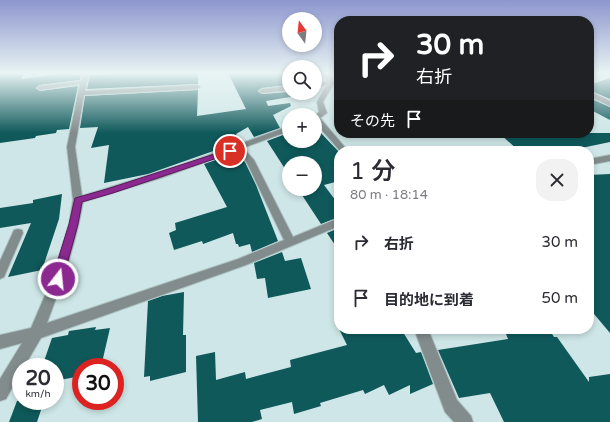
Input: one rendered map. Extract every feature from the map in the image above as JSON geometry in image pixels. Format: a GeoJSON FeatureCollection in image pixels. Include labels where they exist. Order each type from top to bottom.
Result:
{"type":"FeatureCollection","features":[{"type":"Feature","properties":{"kind":"street"},"geometry":{"type":"LineString","coordinates":[[0,393],[36,333],[58,279],[74,224],[78,200],[71,148],[81,93],[87,93]]}},
{"type":"Feature","properties":{"kind":"street"},"geometry":{"type":"LineString","coordinates":[[322,108],[320,102],[326,93]]}},
{"type":"Feature","properties":{"kind":"street"},"geometry":{"type":"LineString","coordinates":[[594,96],[610,104]]}},
{"type":"Feature","properties":{"kind":"street"},"geometry":{"type":"LineString","coordinates":[[322,124],[340,146]]}},
{"type":"Feature","properties":{"kind":"street"},"geometry":{"type":"LineString","coordinates":[[78,200],[110,192],[238,148],[282,131]]}},
{"type":"Feature","properties":{"kind":"street"},"geometry":{"type":"LineString","coordinates":[[238,148],[250,160],[290,242]]}},
{"type":"Feature","properties":{"kind":"street"},"geometry":{"type":"LineString","coordinates":[[594,161],[610,158]]}},
{"type":"Feature","properties":{"kind":"street"},"geometry":{"type":"LineString","coordinates":[[0,342],[36,333],[242,262],[334,224]]}},
{"type":"Feature","properties":{"kind":"street"},"geometry":{"type":"LineString","coordinates":[[0,274],[18,233]]}},
{"type":"Feature","properties":{"kind":"street"},"geometry":{"type":"LineString","coordinates":[[423,334],[451,406],[465,422]]}},
{"type":"Feature","properties":{"kind":"building"},"geometry":{"type":"Polygon","coordinates":[[[0,93],[77,93],[69,129],[57,130],[56,133],[36,136],[35,138],[0,143],[0,93]]]}},
{"type":"Feature","properties":{"kind":"building"},"geometry":{"type":"Polygon","coordinates":[[[147,93],[198,93],[197,116],[246,109],[238,93],[260,93],[262,94],[282,93],[282,98],[266,101],[268,106],[290,103],[291,106],[282,108],[282,110],[273,115],[280,128],[254,137],[248,127],[236,134],[239,142],[148,174],[104,183],[109,145],[91,148],[98,127],[80,128],[85,96],[147,93]]]}},
{"type":"Feature","properties":{"kind":"building"},"geometry":{"type":"Polygon","coordinates":[[[595,93],[610,93],[610,99],[595,93]]]}},
{"type":"Feature","properties":{"kind":"building"},"geometry":{"type":"Polygon","coordinates":[[[594,100],[610,107],[610,120],[594,112],[594,100]]]}},
{"type":"Feature","properties":{"kind":"building"},"geometry":{"type":"Polygon","coordinates":[[[594,133],[610,133],[610,142],[591,146],[513,146],[505,138],[594,138],[594,133]]]}},
{"type":"Feature","properties":{"kind":"building"},"geometry":{"type":"Polygon","coordinates":[[[322,134],[334,147],[334,182],[324,185],[334,198],[334,219],[321,224],[303,196],[322,196],[322,156],[282,156],[282,164],[267,141],[282,135],[282,148],[322,148],[322,134]]]}},
{"type":"Feature","properties":{"kind":"building"},"geometry":{"type":"Polygon","coordinates":[[[236,153],[245,162],[256,185],[278,241],[252,252],[250,244],[239,247],[238,244],[236,244],[233,233],[203,244],[202,241],[174,250],[169,233],[176,230],[175,223],[227,207],[204,164],[236,153]]]}},
{"type":"Feature","properties":{"kind":"building"},"geometry":{"type":"Polygon","coordinates":[[[610,174],[610,333],[594,314],[594,175],[610,174]]]}},
{"type":"Feature","properties":{"kind":"building"},"geometry":{"type":"Polygon","coordinates":[[[62,194],[59,219],[42,270],[8,277],[31,223],[0,228],[0,208],[33,203],[33,200],[62,194]]]}},
{"type":"Feature","properties":{"kind":"building"},"geometry":{"type":"Polygon","coordinates":[[[334,230],[334,244],[327,233],[334,230]]]}},
{"type":"Feature","properties":{"kind":"building"},"geometry":{"type":"Polygon","coordinates":[[[282,252],[285,261],[301,258],[311,289],[268,298],[265,278],[257,279],[254,263],[282,252]]]}},
{"type":"Feature","properties":{"kind":"building"},"geometry":{"type":"Polygon","coordinates":[[[184,292],[183,335],[186,335],[186,372],[150,381],[150,376],[144,377],[148,301],[162,296],[184,292]]]}},
{"type":"Feature","properties":{"kind":"building"},"geometry":{"type":"Polygon","coordinates":[[[96,327],[95,330],[110,328],[103,358],[72,358],[72,378],[64,379],[64,358],[45,358],[52,338],[68,335],[69,331],[96,327]]]}},
{"type":"Feature","properties":{"kind":"building"},"geometry":{"type":"Polygon","coordinates":[[[342,334],[404,334],[416,353],[421,352],[433,384],[410,394],[410,385],[389,395],[384,385],[365,394],[363,390],[320,403],[321,406],[294,414],[292,402],[260,410],[262,419],[252,422],[198,422],[196,356],[215,352],[216,380],[245,372],[246,379],[291,367],[290,360],[347,345],[342,334]]]}},
{"type":"Feature","properties":{"kind":"building"},"geometry":{"type":"Polygon","coordinates":[[[506,334],[552,334],[554,337],[557,337],[589,382],[589,377],[610,374],[610,422],[504,422],[490,393],[459,398],[438,350],[508,339],[506,334]]]}},
{"type":"Feature","properties":{"kind":"building"},"geometry":{"type":"Polygon","coordinates":[[[14,410],[41,410],[37,422],[9,422],[14,410]]]}},
{"type":"Feature","properties":{"kind":"route"},"geometry":{"type":"LineString","coordinates":[[58,279],[74,224],[78,200],[110,192],[230,151]]}}]}
